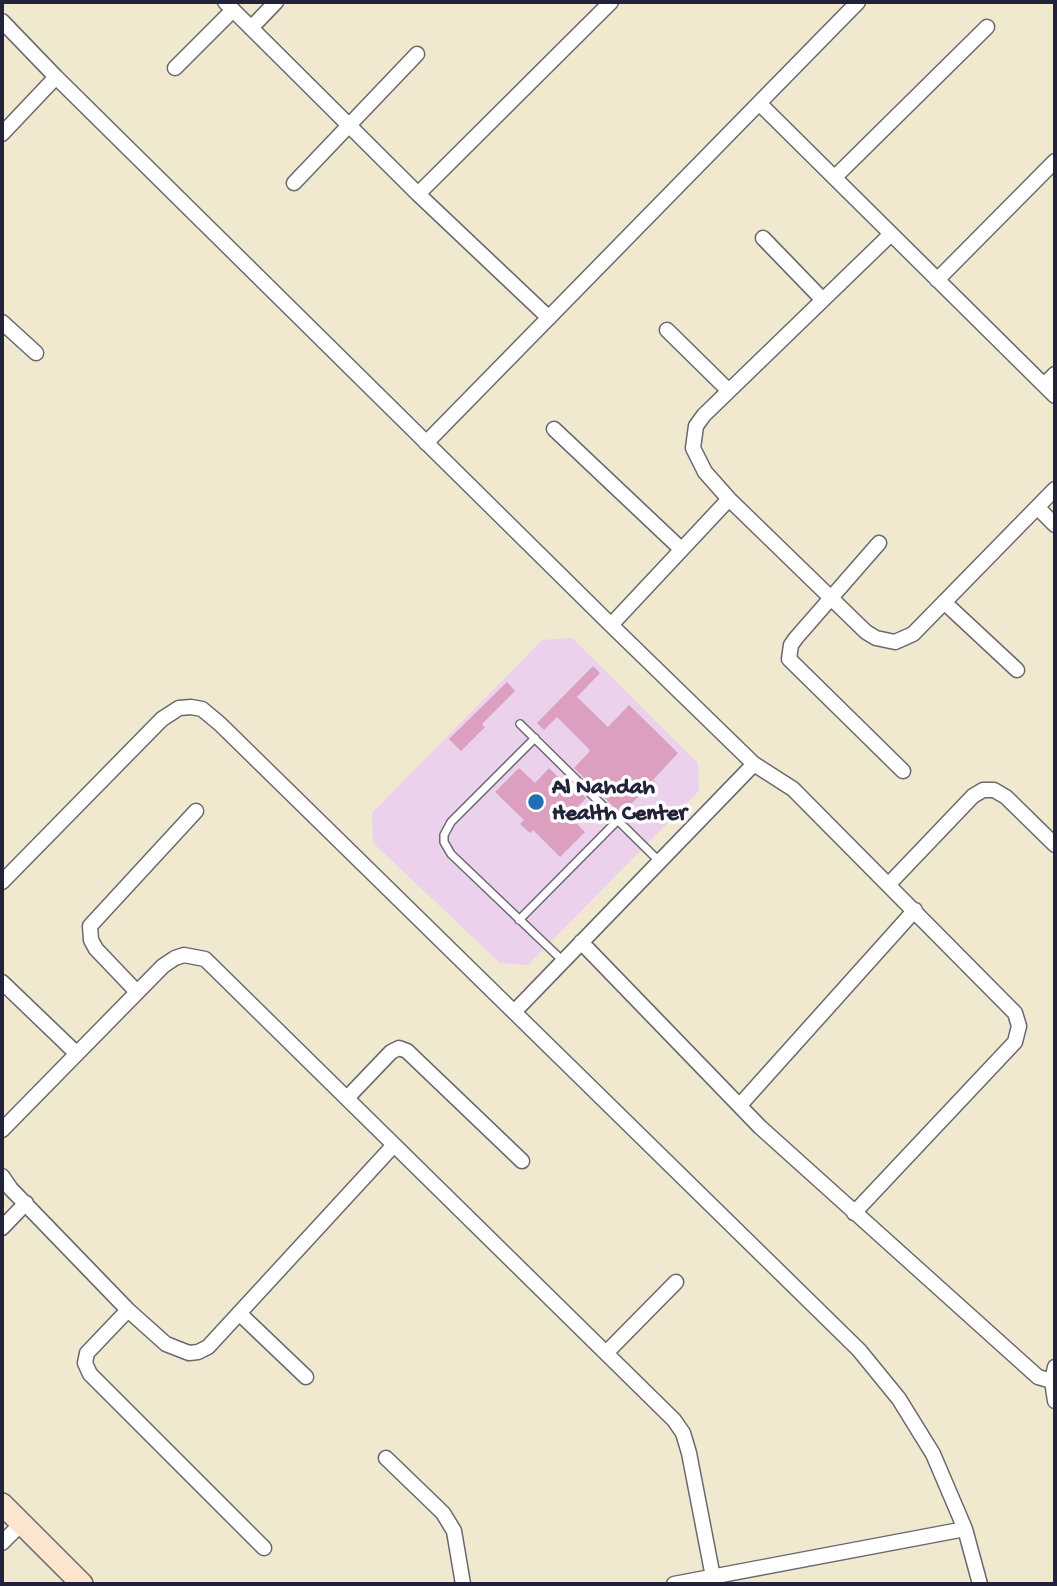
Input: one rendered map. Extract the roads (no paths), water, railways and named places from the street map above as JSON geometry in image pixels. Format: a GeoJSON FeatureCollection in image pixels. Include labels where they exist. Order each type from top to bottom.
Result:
{"type":"FeatureCollection","features":[{"type":"Feature","properties":{"kind":"main road"},"geometry":{"type":"LineString","coordinates":[[2,1504],[82,1584]]}},
{"type":"Feature","properties":{"kind":"main road"},"geometry":{"type":"LineString","coordinates":[[58,1559],[98,1584]]}},
{"type":"Feature","properties":{"kind":"street"},"geometry":{"type":"LineString","coordinates":[[251,28],[276,2]]}},
{"type":"Feature","properties":{"kind":"street"},"geometry":{"type":"LineString","coordinates":[[418,194],[611,2]]}},
{"type":"Feature","properties":{"kind":"street"},"geometry":{"type":"LineString","coordinates":[[426,443],[858,2]]}},
{"type":"Feature","properties":{"kind":"street"},"geometry":{"type":"LineString","coordinates":[[175,68],[229,6],[348,126],[549,318]]}},
{"type":"Feature","properties":{"kind":"street"},"geometry":{"type":"LineString","coordinates":[[2,21],[611,625],[754,765],[793,789],[1015,1013],[1019,1026],[1014,1042],[854,1213]]}},
{"type":"Feature","properties":{"kind":"street"},"geometry":{"type":"LineString","coordinates":[[835,177],[987,27]]}},
{"type":"Feature","properties":{"kind":"street"},"geometry":{"type":"LineString","coordinates":[[294,183],[417,54]]}},
{"type":"Feature","properties":{"kind":"street"},"geometry":{"type":"LineString","coordinates":[[2,134],[56,77]]}},
{"type":"Feature","properties":{"kind":"street"},"geometry":{"type":"LineString","coordinates":[[759,103],[1050,391],[1055,374]]}},
{"type":"Feature","properties":{"kind":"street"},"geometry":{"type":"LineString","coordinates":[[937,280],[1055,161]]}},
{"type":"Feature","properties":{"kind":"street"},"geometry":{"type":"LineString","coordinates":[[891,234],[728,390],[696,426],[693,448],[705,472],[729,499],[866,632],[876,638],[895,642],[913,634],[1055,489]]}},
{"type":"Feature","properties":{"kind":"street"},"geometry":{"type":"LineString","coordinates":[[763,238],[822,299]]}},
{"type":"Feature","properties":{"kind":"street"},"geometry":{"type":"LineString","coordinates":[[2,322],[36,354]]}},
{"type":"Feature","properties":{"kind":"street"},"geometry":{"type":"LineString","coordinates":[[667,330],[728,390]]}},
{"type":"Feature","properties":{"kind":"street"},"geometry":{"type":"LineString","coordinates":[[554,429],[681,549]]}},
{"type":"Feature","properties":{"kind":"street"},"geometry":{"type":"LineString","coordinates":[[611,625],[729,499]]}},
{"type":"Feature","properties":{"kind":"street"},"geometry":{"type":"LineString","coordinates":[[1038,508],[1055,525]]}},
{"type":"Feature","properties":{"kind":"street"},"geometry":{"type":"LineString","coordinates":[[879,543],[791,645],[789,659],[903,772]]}},
{"type":"Feature","properties":{"kind":"street"},"geometry":{"type":"LineString","coordinates":[[944,601],[1017,670]]}},
{"type":"Feature","properties":{"kind":"street"},"geometry":{"type":"LineString","coordinates":[[2,882],[162,719],[179,709],[202,709],[220,723],[866,1358],[899,1399],[933,1454],[965,1529],[980,1584]]}},
{"type":"Feature","properties":{"kind":"street"},"geometry":{"type":"LineString","coordinates":[[514,1012],[754,765]]}},
{"type":"Feature","properties":{"kind":"street"},"geometry":{"type":"LineString","coordinates":[[889,884],[973,796],[983,790],[994,790],[1006,797],[1055,845]]}},
{"type":"Feature","properties":{"kind":"street"},"geometry":{"type":"LineString","coordinates":[[137,992],[96,949],[91,940],[90,926],[195,811]]}},
{"type":"Feature","properties":{"kind":"street"},"geometry":{"type":"LineString","coordinates":[[740,1105],[915,910]]}},
{"type":"Feature","properties":{"kind":"street"},"geometry":{"type":"LineString","coordinates":[[581,942],[760,1126],[854,1213],[1038,1377],[1053,1374],[1055,1401]]}},
{"type":"Feature","properties":{"kind":"street"},"geometry":{"type":"LineString","coordinates":[[2,1130],[137,992],[175,958],[193,955],[205,959],[660,1404],[683,1433],[713,1577]]}},
{"type":"Feature","properties":{"kind":"street"},"geometry":{"type":"LineString","coordinates":[[2,982],[76,1053]]}},
{"type":"Feature","properties":{"kind":"street"},"geometry":{"type":"LineString","coordinates":[[347,1098],[391,1052],[399,1048],[407,1051],[522,1161]]}},
{"type":"Feature","properties":{"kind":"street"},"geometry":{"type":"LineString","coordinates":[[2,1176],[128,1310],[166,1344],[189,1353],[208,1347],[394,1145]]}},
{"type":"Feature","properties":{"kind":"street"},"geometry":{"type":"LineString","coordinates":[[2,1228],[26,1203]]}},
{"type":"Feature","properties":{"kind":"street"},"geometry":{"type":"LineString","coordinates":[[607,1352],[676,1282]]}},
{"type":"Feature","properties":{"kind":"street"},"geometry":{"type":"LineString","coordinates":[[128,1310],[87,1353],[85,1363],[90,1374],[264,1548]]}},
{"type":"Feature","properties":{"kind":"street"},"geometry":{"type":"LineString","coordinates":[[239,1313],[306,1377]]}},
{"type":"Feature","properties":{"kind":"street"},"geometry":{"type":"LineString","coordinates":[[386,1458],[443,1513],[454,1531],[463,1584]]}},
{"type":"Feature","properties":{"kind":"street"},"geometry":{"type":"LineString","coordinates":[[2,1543],[22,1523]]}},
{"type":"Feature","properties":{"kind":"street"},"geometry":{"type":"LineString","coordinates":[[674,1584],[965,1529]]}},
{"type":"Feature","properties":{"kind":"lane"},"geometry":{"type":"LineString","coordinates":[[520,723],[660,862]]}},
{"type":"Feature","properties":{"kind":"lane"},"geometry":{"type":"LineString","coordinates":[[535,738],[451,822],[444,835],[451,854],[563,961]]}},
{"type":"Feature","properties":{"kind":"lane"},"geometry":{"type":"LineString","coordinates":[[519,919],[618,820]]}},
{"type":"Feature","properties":{"kind":"place","name":"Al Nahdah Health Center"},"geometry":{"type":"Point","coordinates":[536,802]}}]}
